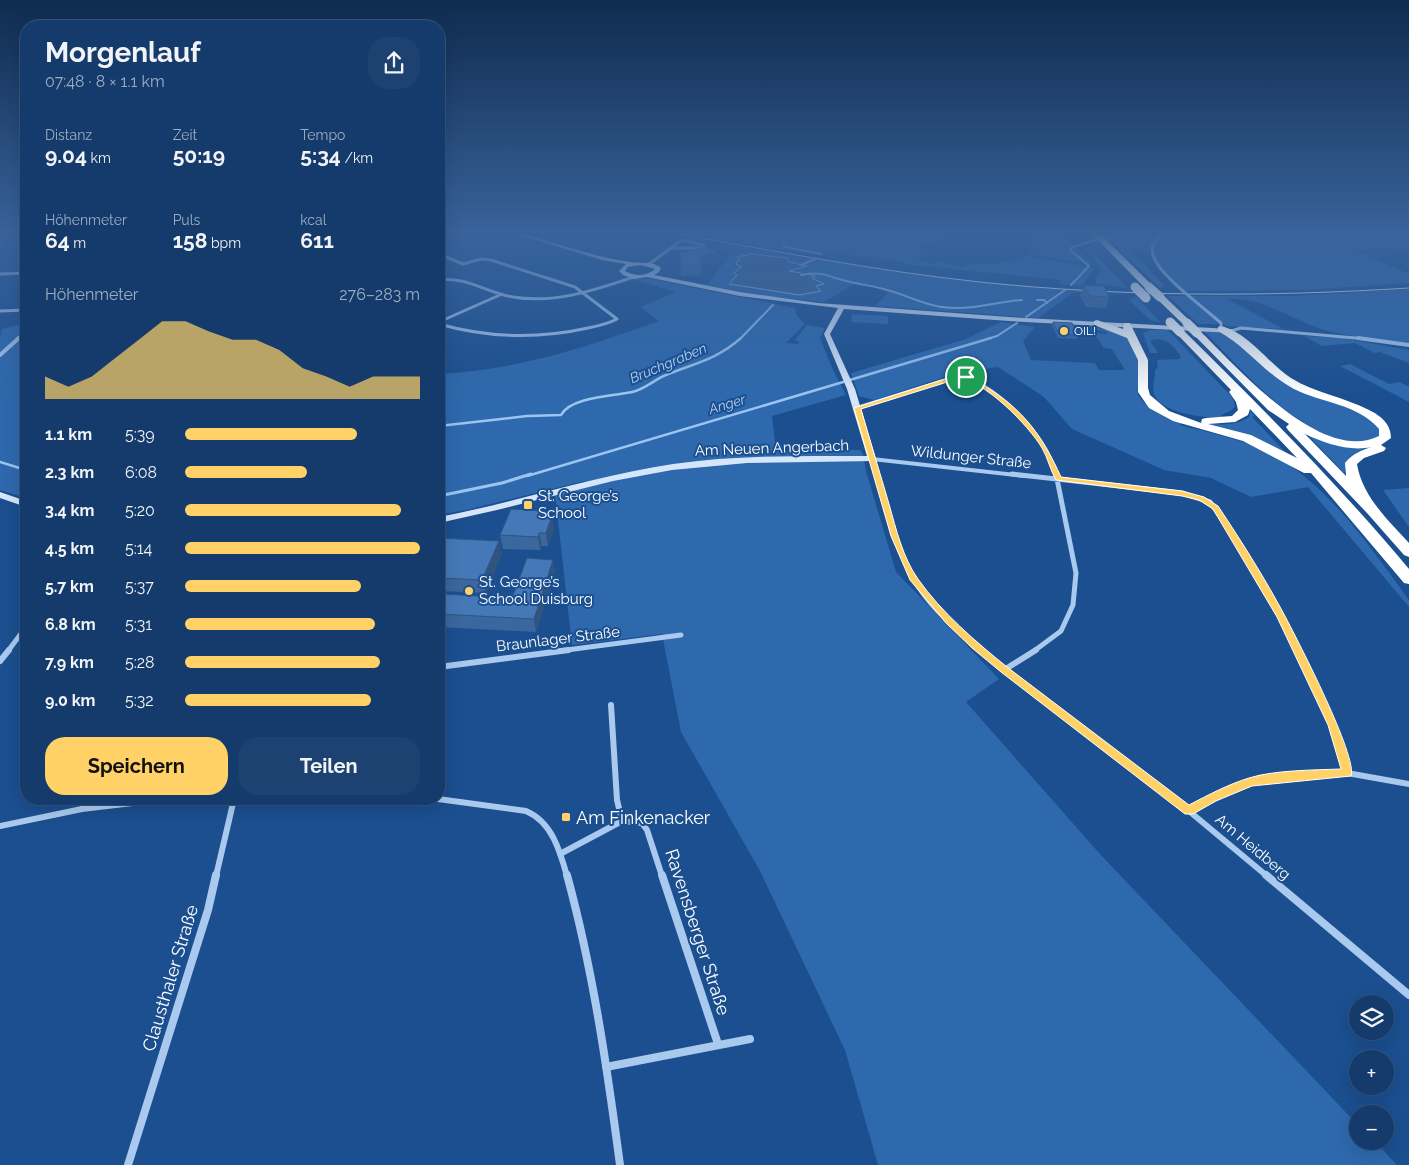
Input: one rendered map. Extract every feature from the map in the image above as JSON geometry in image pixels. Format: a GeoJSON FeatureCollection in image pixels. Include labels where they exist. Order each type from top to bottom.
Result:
{"type":"FeatureCollection","features":[{"type":"Feature","properties":{"kind":"highway"},"geometry":{"type":"LineString","coordinates":[[1134,286],[1164,316],[1184,328],[1197,333],[1372,510],[1409,552]]}},
{"type":"Feature","properties":{"kind":"highway"},"geometry":{"type":"LineString","coordinates":[[1148,286],[1227,379],[1328,483],[1373,533],[1409,579]]}},
{"type":"Feature","properties":{"kind":"highway"},"geometry":{"type":"LineString","coordinates":[[1097,324],[1123,332],[1131,329]]}},
{"type":"Feature","properties":{"kind":"highway"},"geometry":{"type":"LineString","coordinates":[[1131,329],[1151,370],[1150,390],[1152,398],[1173,413],[1211,421],[1226,421],[1240,417],[1244,414],[1245,407],[1241,399],[1229,386],[1227,379]]}},
{"type":"Feature","properties":{"kind":"highway"},"geometry":{"type":"LineString","coordinates":[[1131,329],[1146,368],[1141,390],[1146,398],[1155,406],[1180,419],[1266,446],[1281,453],[1328,483]]}},
{"type":"Feature","properties":{"kind":"highway"},"geometry":{"type":"LineString","coordinates":[[1226,330],[1288,382],[1373,417],[1385,429],[1386,438],[1376,442],[1361,444],[1321,436],[1295,423],[1266,401]]}},
{"type":"Feature","properties":{"kind":"highway"},"geometry":{"type":"LineString","coordinates":[[1226,330],[1238,334],[1293,381],[1366,410],[1388,423],[1393,430],[1394,441],[1360,455],[1351,464],[1353,477],[1372,510]]}},
{"type":"Feature","properties":{"kind":"main road"},"geometry":{"type":"LineString","coordinates":[[705,286],[775,300],[842,307],[1097,324]]}},
{"type":"Feature","properties":{"kind":"main road","name":"Am Heidberg"},"geometry":{"type":"LineString","coordinates":[[842,307],[827,334],[848,380],[872,459]]}},
{"type":"Feature","properties":{"kind":"main road"},"geometry":{"type":"LineString","coordinates":[[1131,329],[1226,330]]}},
{"type":"Feature","properties":{"kind":"main road","name":"Am Neuen Angerbach"},"geometry":{"type":"LineString","coordinates":[[445,519],[626,476],[688,465],[759,460],[872,459]]}},
{"type":"Feature","properties":{"kind":"main road"},"geometry":{"type":"LineString","coordinates":[[0,495],[20,502]]}},
{"type":"Feature","properties":{"kind":"street"},"geometry":{"type":"LineString","coordinates":[[479,286],[503,294],[545,298],[584,294],[604,286]]}},
{"type":"Feature","properties":{"kind":"street"},"geometry":{"type":"LineString","coordinates":[[445,325],[479,334],[528,336],[568,332],[617,319],[573,286]]}},
{"type":"Feature","properties":{"kind":"street"},"geometry":{"type":"LineString","coordinates":[[1178,286],[1221,323],[1226,330],[1241,328],[1331,335],[1409,345]]}},
{"type":"Feature","properties":{"kind":"street"},"geometry":{"type":"LineString","coordinates":[[445,320],[503,294]]}},
{"type":"Feature","properties":{"kind":"street"},"geometry":{"type":"LineString","coordinates":[[0,312],[20,310]]}},
{"type":"Feature","properties":{"kind":"street"},"geometry":{"type":"LineString","coordinates":[[0,355],[20,337]]}},
{"type":"Feature","properties":{"kind":"street"},"geometry":{"type":"LineString","coordinates":[[857,408],[956,377],[966,377],[999,398],[1024,420],[1045,448],[1058,479],[1076,572],[1073,605],[1061,631],[1042,646],[1004,670]]}},
{"type":"Feature","properties":{"kind":"street","name":"Wildunger Straße"},"geometry":{"type":"LineString","coordinates":[[872,459],[1182,493],[1201,498],[1216,508],[1282,617],[1333,725],[1346,762],[1347,773]]}},
{"type":"Feature","properties":{"kind":"street","name":"Am Heidberg"},"geometry":{"type":"LineString","coordinates":[[872,459],[895,536],[914,580],[949,621],[1004,670],[1189,811],[1409,996]]}},
{"type":"Feature","properties":{"kind":"street"},"geometry":{"type":"LineString","coordinates":[[0,660],[20,635]]}},
{"type":"Feature","properties":{"kind":"street","name":"Braunlager Straße"},"geometry":{"type":"LineString","coordinates":[[445,666],[681,635]]}},
{"type":"Feature","properties":{"kind":"street"},"geometry":{"type":"LineString","coordinates":[[560,854],[622,821],[617,800],[611,705]]}},
{"type":"Feature","properties":{"kind":"street"},"geometry":{"type":"LineString","coordinates":[[1189,811],[1212,798],[1251,782],[1298,776],[1347,773],[1409,784]]}},
{"type":"Feature","properties":{"kind":"street"},"geometry":{"type":"LineString","coordinates":[[445,800],[526,811],[537,816],[545,824],[560,854],[583,935],[606,1067],[620,1165]]}},
{"type":"Feature","properties":{"kind":"street"},"geometry":{"type":"LineString","coordinates":[[82,809],[84,805]]}},
{"type":"Feature","properties":{"kind":"street"},"geometry":{"type":"LineString","coordinates":[[0,826],[82,809],[116,805]]}},
{"type":"Feature","properties":{"kind":"street","name":"Clausthaler Straße"},"geometry":{"type":"LineString","coordinates":[[128,1165],[208,910],[233,805]]}},
{"type":"Feature","properties":{"kind":"street","name":"Ravensberger Straße"},"geometry":{"type":"LineString","coordinates":[[622,821],[642,823],[647,830],[718,1044]]}},
{"type":"Feature","properties":{"kind":"street"},"geometry":{"type":"LineString","coordinates":[[606,1067],[750,1039]]}},
{"type":"Feature","properties":{"kind":"shaded area"},"geometry":{"type":"Polygon","coordinates":[[[657,286],[688,286],[795,308],[797,316],[805,324],[786,343],[799,344],[795,340],[807,325],[825,328],[820,338],[846,395],[772,416],[776,451],[860,450],[863,454],[866,471],[896,572],[999,679],[966,702],[1099,853],[1349,1116],[1349,1150],[1383,1150],[1397,1165],[878,1165],[845,1050],[760,871],[681,732],[662,634],[572,645],[555,494],[583,488],[585,481],[445,514],[445,373],[497,367],[551,356],[659,321],[640,307],[676,292],[657,286]]]}},
{"type":"Feature","properties":{"kind":"shaded area"},"geometry":{"type":"Polygon","coordinates":[[[714,286],[850,286],[824,302],[767,296],[714,286]]]}},
{"type":"Feature","properties":{"kind":"shaded area"},"geometry":{"type":"Polygon","coordinates":[[[744,286],[816,286],[821,291],[800,295],[744,286]]]}},
{"type":"Feature","properties":{"kind":"shaded area"},"geometry":{"type":"Polygon","coordinates":[[[870,286],[1025,286],[1123,295],[1074,292],[1038,318],[875,306],[888,293],[870,286]]]}},
{"type":"Feature","properties":{"kind":"shaded area"},"geometry":{"type":"Polygon","coordinates":[[[1180,286],[1358,286],[1302,290],[1185,291],[1180,286]]]}},
{"type":"Feature","properties":{"kind":"shaded area"},"geometry":{"type":"Polygon","coordinates":[[[1409,289],[1409,344],[1336,333],[1269,307],[1241,299],[1227,299],[1284,329],[1226,326],[1190,296],[1294,296],[1409,289]]]}},
{"type":"Feature","properties":{"kind":"shaded area"},"geometry":{"type":"Polygon","coordinates":[[[1136,296],[1161,323],[1150,320],[1129,300],[1136,296]]]}},
{"type":"Feature","properties":{"kind":"shaded area"},"geometry":{"type":"Polygon","coordinates":[[[1168,296],[1186,296],[1219,324],[1198,324],[1168,296]]]}},
{"type":"Feature","properties":{"kind":"shaded area"},"geometry":{"type":"Polygon","coordinates":[[[852,314],[888,316],[888,324],[851,322],[852,314]]]}},
{"type":"Feature","properties":{"kind":"shaded area"},"geometry":{"type":"Polygon","coordinates":[[[1001,322],[1035,327],[1023,341],[1031,360],[1095,363],[1099,370],[1125,370],[1112,349],[1104,348],[1094,333],[1107,334],[1107,332],[1088,328],[1108,330],[1122,335],[1133,345],[1136,351],[1140,365],[1137,390],[1139,396],[1147,405],[1182,422],[1180,425],[1249,444],[1271,454],[1292,467],[1330,500],[1364,539],[1409,600],[1409,607],[1308,487],[1251,497],[1211,478],[1164,470],[1072,429],[1044,397],[998,367],[957,373],[874,400],[859,396],[851,373],[966,339],[1001,322]]]}},
{"type":"Feature","properties":{"kind":"shaded area"},"geometry":{"type":"Polygon","coordinates":[[[20,324],[20,496],[0,490],[0,338],[2,329],[20,324]]]}},
{"type":"Feature","properties":{"kind":"shaded area"},"geometry":{"type":"Polygon","coordinates":[[[1149,330],[1168,330],[1231,396],[1235,407],[1221,415],[1223,417],[1205,417],[1182,413],[1162,404],[1156,398],[1153,390],[1155,370],[1158,367],[1157,360],[1180,359],[1181,357],[1172,346],[1160,339],[1150,341],[1158,353],[1150,353],[1143,333],[1149,330]]]}},
{"type":"Feature","properties":{"kind":"shaded area"},"geometry":{"type":"Polygon","coordinates":[[[1204,331],[1226,334],[1287,383],[1353,409],[1374,420],[1383,435],[1360,442],[1335,438],[1310,426],[1261,389],[1204,331]]]}},
{"type":"Feature","properties":{"kind":"shaded area"},"geometry":{"type":"Polygon","coordinates":[[[1304,336],[1341,338],[1409,350],[1409,363],[1380,352],[1375,353],[1355,343],[1322,346],[1304,336]]]}},
{"type":"Feature","properties":{"kind":"shaded area"},"geometry":{"type":"Polygon","coordinates":[[[1350,364],[1389,384],[1400,382],[1409,387],[1409,402],[1340,366],[1350,364]]]}},
{"type":"Feature","properties":{"kind":"shaded area"},"geometry":{"type":"Polygon","coordinates":[[[1250,411],[1255,416],[1252,417],[1289,456],[1195,422],[1209,424],[1236,423],[1249,417],[1250,411]]]}},
{"type":"Feature","properties":{"kind":"shaded area"},"geometry":{"type":"Polygon","coordinates":[[[1307,434],[1373,446],[1350,456],[1344,473],[1307,434]]]}},
{"type":"Feature","properties":{"kind":"shaded area"},"geometry":{"type":"Polygon","coordinates":[[[1409,488],[1409,527],[1383,490],[1409,488]]]}},
{"type":"Feature","properties":{"kind":"building"},"geometry":{"type":"Polygon","coordinates":[[[1085,286],[1104,286],[1109,297],[1089,296],[1085,286]]]}},
{"type":"Feature","properties":{"kind":"building"},"geometry":{"type":"Polygon","coordinates":[[[1053,322],[1072,323],[1078,335],[1059,334],[1053,322]]]}},
{"type":"Feature","properties":{"kind":"building"},"geometry":{"type":"Polygon","coordinates":[[[511,509],[548,511],[546,515],[552,516],[546,533],[539,533],[538,537],[500,535],[511,509]]]}},
{"type":"Feature","properties":{"kind":"building"},"geometry":{"type":"Polygon","coordinates":[[[445,538],[499,541],[482,580],[445,578],[445,538]]]}},
{"type":"Feature","properties":{"kind":"building"},"geometry":{"type":"Polygon","coordinates":[[[527,558],[553,560],[534,619],[445,614],[445,594],[512,598],[527,558]]]}},
{"type":"Feature","properties":{"kind":"waterway"},"geometry":{"type":"LineString","coordinates":[[874,286],[942,307],[963,308],[1022,300]]}},
{"type":"Feature","properties":{"kind":"waterway","name":"Anger"},"geometry":{"type":"LineString","coordinates":[[1047,303],[1065,290]]}},
{"type":"Feature","properties":{"kind":"waterway"},"geometry":{"type":"LineString","coordinates":[[1037,300],[1044,300],[1047,303]]}},
{"type":"Feature","properties":{"kind":"waterway","name":"Anger"},"geometry":{"type":"LineString","coordinates":[[1026,317],[1047,303]]}},
{"type":"Feature","properties":{"kind":"waterway","name":"Bruchgraben"},"geometry":{"type":"LineString","coordinates":[[741,338],[773,305]]}},
{"type":"Feature","properties":{"kind":"waterway","name":"Anger"},"geometry":{"type":"LineString","coordinates":[[987,339],[997,336],[1017,323]]}},
{"type":"Feature","properties":{"kind":"waterway","name":"Bruchgraben"},"geometry":{"type":"LineString","coordinates":[[445,425],[527,416],[561,415],[566,409],[583,401],[641,389],[662,377],[714,356],[741,338]]}},
{"type":"Feature","properties":{"kind":"waterway","name":"Anger"},"geometry":{"type":"LineString","coordinates":[[527,476],[991,338]]}},
{"type":"Feature","properties":{"kind":"waterway","name":"Anger"},"geometry":{"type":"LineString","coordinates":[[0,462],[20,468]]}},
{"type":"Feature","properties":{"kind":"waterway","name":"Anger"},"geometry":{"type":"LineString","coordinates":[[445,495],[502,483],[531,474]]}},
{"type":"Feature","properties":{"kind":"tram line"},"geometry":{"type":"LineString","coordinates":[[1027,286],[1087,291],[1194,294],[1302,293],[1409,288]]}},
{"type":"Feature","properties":{"kind":"place","name":"OIL!"},"geometry":{"type":"Point","coordinates":[1064,331]}},
{"type":"Feature","properties":{"kind":"place","name":"St. George’s School"},"geometry":{"type":"Point","coordinates":[528,505]}},
{"type":"Feature","properties":{"kind":"place","name":"St. George’s School Duisburg"},"geometry":{"type":"Point","coordinates":[469,591]}},
{"type":"Feature","properties":{"kind":"place","name":"Am Finkenacker"},"geometry":{"type":"Point","coordinates":[566,817]}},
{"type":"Feature","properties":{"kind":"route"},"geometry":{"type":"LineString","coordinates":[[956,377],[966,377],[999,398],[1024,420],[1045,448],[1058,479],[1182,493],[1201,498],[1210,502],[1216,508],[1282,617],[1333,725],[1346,762],[1347,773],[1298,776],[1251,782],[1212,798],[1189,811],[1004,670],[949,621],[914,580],[904,560],[895,536],[857,408],[956,377]]}}]}
